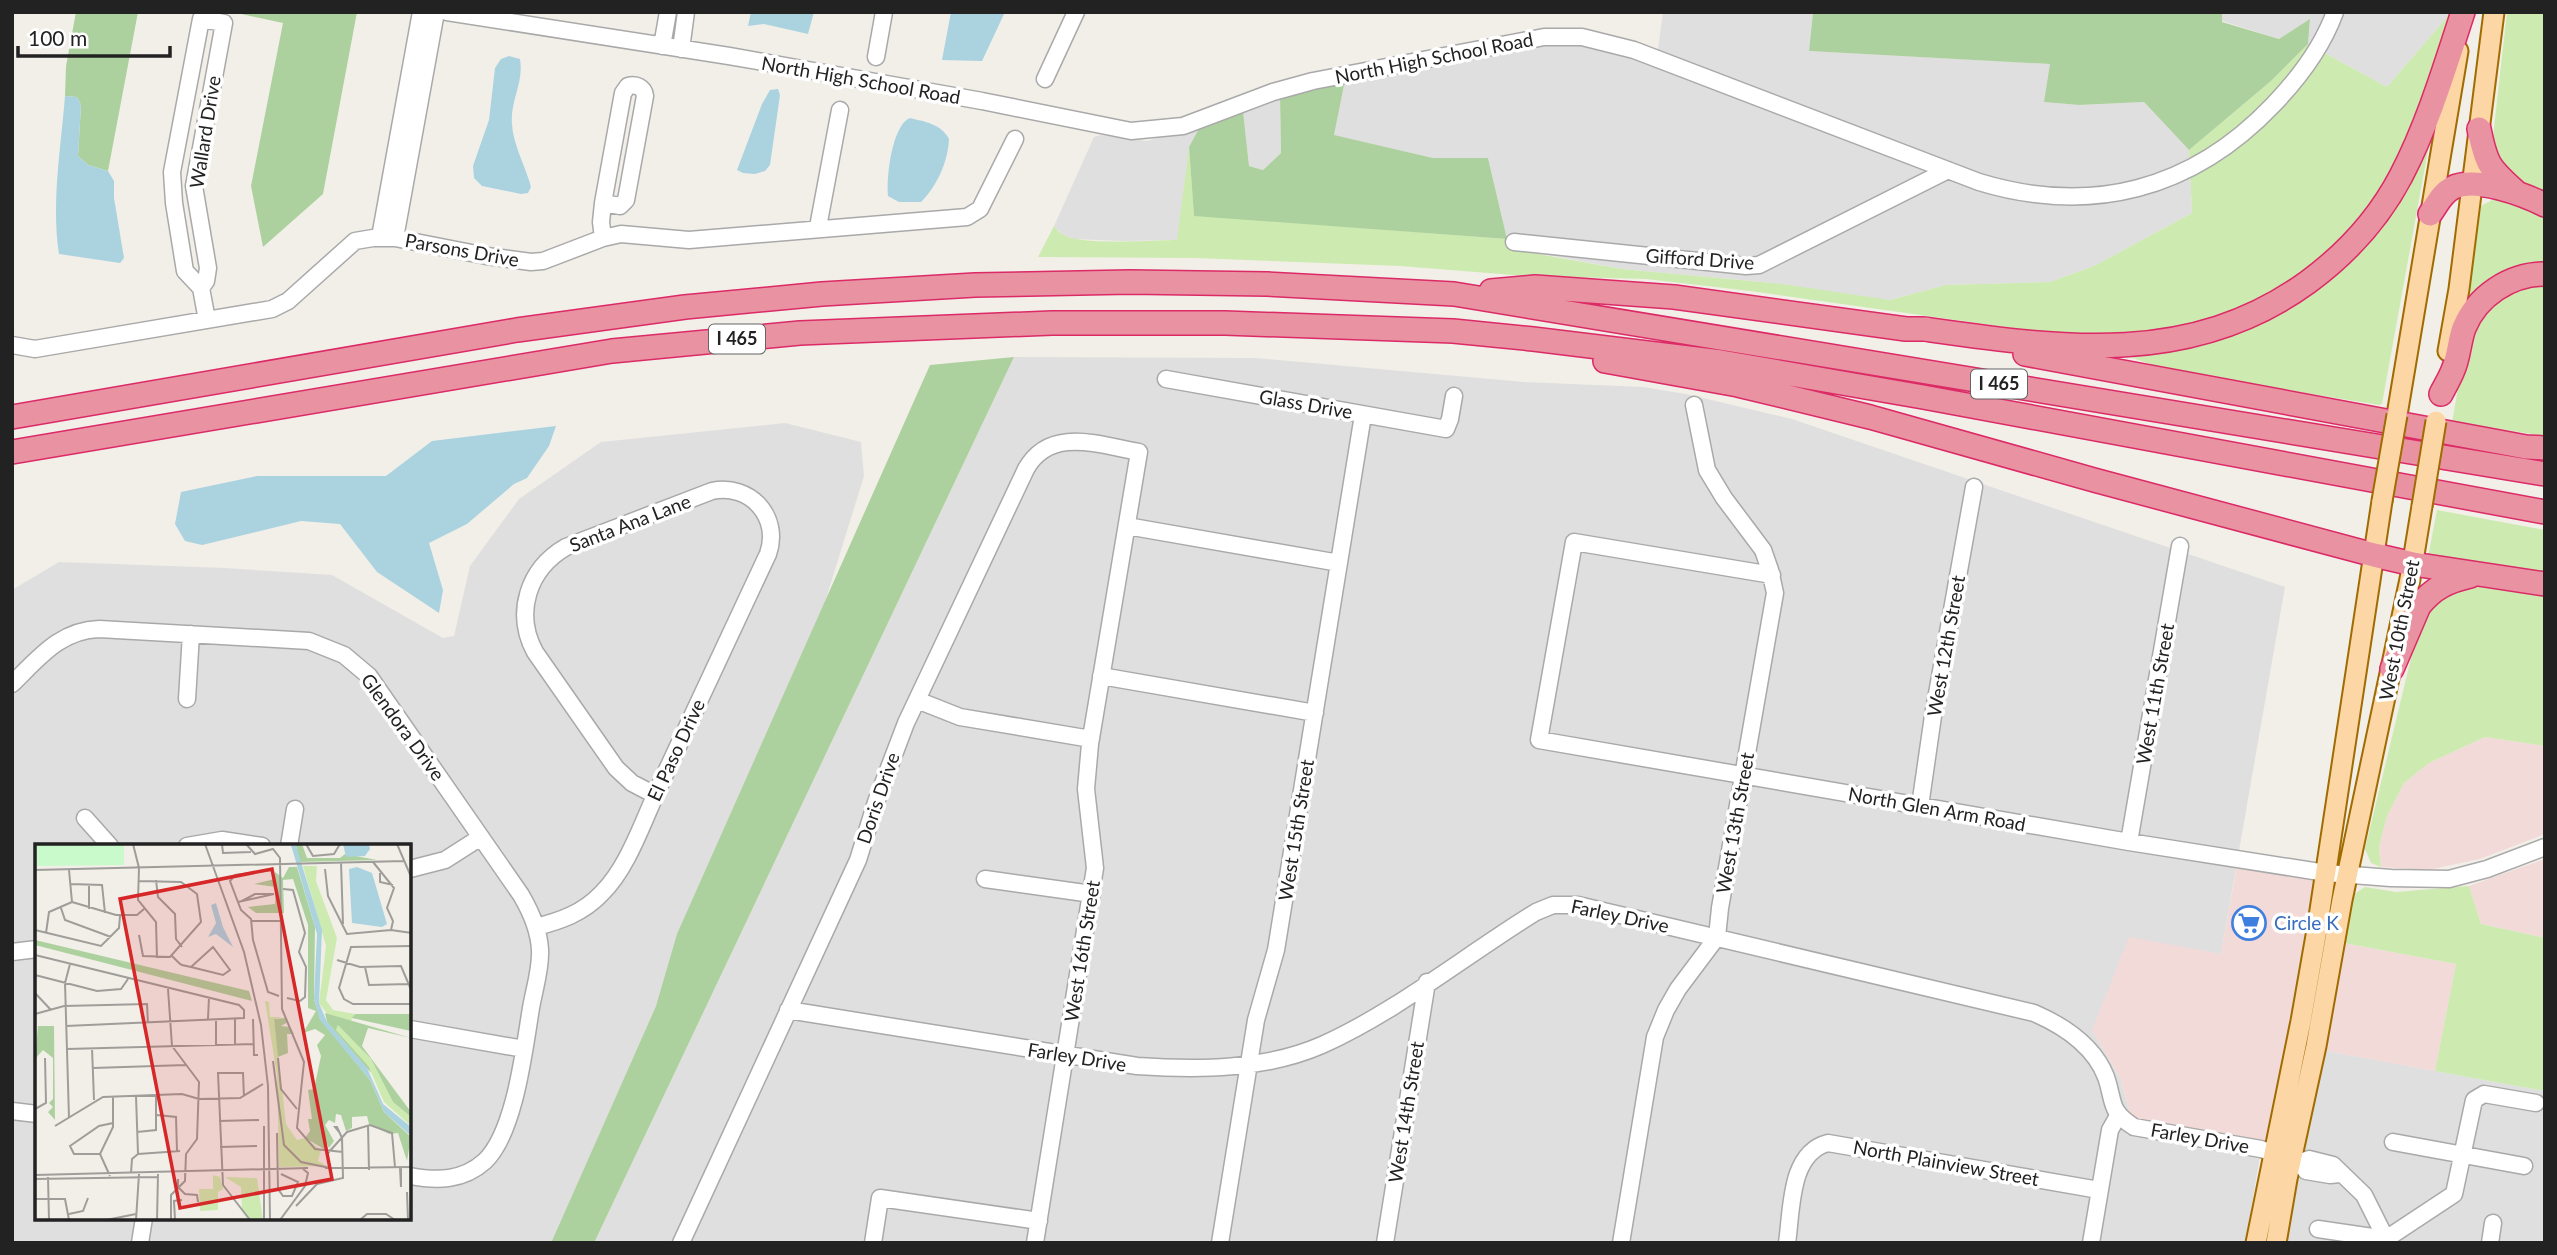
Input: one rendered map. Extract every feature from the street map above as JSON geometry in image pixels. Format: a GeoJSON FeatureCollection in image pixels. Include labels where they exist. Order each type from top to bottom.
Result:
{"type":"FeatureCollection","features":[{"type":"Feature","properties":{"kind":"highway"},"geometry":{"type":"LineString","coordinates":[[1454,294],[1535,288],[1674,297],[1906,330],[1924,329],[2040,342],[2140,345],[2216,330],[2279,301],[2320,273],[2360,236],[2401,177],[2426,121],[2464,12]]}},
{"type":"Feature","properties":{"kind":"highway"},"geometry":{"type":"LineString","coordinates":[[2479,129],[2484,155],[2490,168],[2519,194]]}},
{"type":"Feature","properties":{"kind":"highway"},"geometry":{"type":"LineString","coordinates":[[2430,214],[2448,191],[2460,185],[2472,184],[2519,194],[2545,205]]}},
{"type":"Feature","properties":{"kind":"highway"},"geometry":{"type":"LineString","coordinates":[[2441,394],[2454,370],[2465,328],[2478,304],[2494,290],[2513,280],[2533,274],[2545,274]]}},
{"type":"Feature","properties":{"kind":"highway","name":"I 465"},"geometry":{"type":"LineString","coordinates":[[12,417],[517,330],[767,299],[975,285],[1130,282],[1267,284],[1454,294],[2545,474]]}},
{"type":"Feature","properties":{"kind":"highway","name":"I 465"},"geometry":{"type":"LineString","coordinates":[[12,452],[612,351],[800,333],[974,325],[1152,322],[1453,331],[1721,362],[1910,394],[2545,512]]}},
{"type":"Feature","properties":{"kind":"highway"},"geometry":{"type":"LineString","coordinates":[[1906,330],[1923,336],[2526,447],[2545,448]]}},
{"type":"Feature","properties":{"kind":"highway"},"geometry":{"type":"LineString","coordinates":[[1533,339],[1594,359],[1738,385],[1870,417],[2374,555],[2413,564],[2545,584]]}},
{"type":"Feature","properties":{"kind":"highway"},"geometry":{"type":"LineString","coordinates":[[2392,669],[2419,606],[2426,597],[2448,582],[2479,573]]}},
{"type":"Feature","properties":{"kind":"main road","name":"West 10th Street"},"geometry":{"type":"LineString","coordinates":[[2276,1243],[2288,1157],[2316,1046],[2374,555],[2464,12]]}},
{"type":"Feature","properties":{"kind":"main road","name":"West 10th Street"},"geometry":{"type":"LineString","coordinates":[[2337,873],[2392,669],[2413,564],[2459,289],[2494,12]]}},
{"type":"Feature","properties":{"kind":"main road","name":"West 10th Street"},"geometry":{"type":"LineString","coordinates":[[2256,1243],[2288,1157]]}},
{"type":"Feature","properties":{"kind":"street"},"geometry":{"type":"LineString","coordinates":[[415,89],[421,12]]}},
{"type":"Feature","properties":{"kind":"street"},"geometry":{"type":"LineString","coordinates":[[388,238],[415,89],[436,12]]}},
{"type":"Feature","properties":{"kind":"street","name":"North High School Road"},"geometry":{"type":"LineString","coordinates":[[447,12],[681,49],[982,101],[1122,130],[1140,131],[1183,125],[1273,92],[1326,78],[1544,37],[1582,37],[1634,50],[2001,188],[2067,197],[2118,193],[2177,175],[2231,145],[2268,111],[2291,85],[2318,49],[2335,12]]}},
{"type":"Feature","properties":{"kind":"street"},"geometry":{"type":"LineString","coordinates":[[662,46],[668,12]]}},
{"type":"Feature","properties":{"kind":"street"},"geometry":{"type":"LineString","coordinates":[[681,49],[686,12]]}},
{"type":"Feature","properties":{"kind":"street"},"geometry":{"type":"LineString","coordinates":[[877,57],[884,12]]}},
{"type":"Feature","properties":{"kind":"street"},"geometry":{"type":"LineString","coordinates":[[1045,79],[1076,12]]}},
{"type":"Feature","properties":{"kind":"street","name":"Wallard Drive"},"geometry":{"type":"LineString","coordinates":[[201,288],[206,281],[208,268],[194,186],[223,23],[201,19],[172,172],[185,271],[201,288],[207,320]]}},
{"type":"Feature","properties":{"kind":"street"},"geometry":{"type":"LineString","coordinates":[[603,238],[603,204],[623,93],[630,85],[639,86],[644,91]]}},
{"type":"Feature","properties":{"kind":"street"},"geometry":{"type":"LineString","coordinates":[[818,227],[840,110]]}},
{"type":"Feature","properties":{"kind":"street","name":"Parsons Drive"},"geometry":{"type":"LineString","coordinates":[[12,345],[35,349],[272,309],[281,306],[355,241],[388,238],[531,262],[550,259],[603,238],[628,234],[689,240],[971,215],[981,208],[1015,139]]}},
{"type":"Feature","properties":{"kind":"street","name":"Gifford Drive"},"geometry":{"type":"LineString","coordinates":[[1514,242],[1746,266],[1759,265],[1948,170]]}},
{"type":"Feature","properties":{"kind":"street"},"geometry":{"type":"LineString","coordinates":[[173,188],[194,186]]}},
{"type":"Feature","properties":{"kind":"street","name":"Glass Drive"},"geometry":{"type":"LineString","coordinates":[[1166,379],[1446,429],[1454,396]]}},
{"type":"Feature","properties":{"kind":"street","name":"West 13th Street"},"geometry":{"type":"LineString","coordinates":[[1621,1243],[1655,1037],[1678,989],[1717,937],[1774,609],[1772,575],[1759,544],[1724,498],[1707,470],[1694,405]]}},
{"type":"Feature","properties":{"kind":"street","name":"West 15th Street"},"geometry":{"type":"LineString","coordinates":[[1220,1243],[1256,1020],[1276,950],[1363,415]]}},
{"type":"Feature","properties":{"kind":"street","name":"Doris Drive"},"geometry":{"type":"LineString","coordinates":[[681,1243],[858,860],[885,775],[917,700],[1026,469],[1037,453],[1054,443],[1068,440],[1139,452]]}},
{"type":"Feature","properties":{"kind":"street","name":"West 16th Street"},"geometry":{"type":"LineString","coordinates":[[1035,1243],[1095,868],[1086,789],[1091,739],[1139,452]]}},
{"type":"Feature","properties":{"kind":"street","name":"West 12th Street"},"geometry":{"type":"LineString","coordinates":[[1920,806],[1933,716],[1974,487]]}},
{"type":"Feature","properties":{"kind":"street","name":"Santa Ana Lane"},"geometry":{"type":"LineString","coordinates":[[655,795],[632,783],[616,768],[535,652],[525,620],[525,605],[530,586],[549,559],[566,547],[712,491],[732,490],[754,500],[766,514],[771,533]]}},
{"type":"Feature","properties":{"kind":"street"},"geometry":{"type":"LineString","coordinates":[[1126,526],[1339,563]]}},
{"type":"Feature","properties":{"kind":"street","name":"El Paso Drive"},"geometry":{"type":"LineString","coordinates":[[536,927],[570,916],[601,894],[623,863],[768,554],[771,533]]}},
{"type":"Feature","properties":{"kind":"street","name":"North Glen Arm Road"},"geometry":{"type":"LineString","coordinates":[[1772,575],[1574,542],[1539,740],[2129,842],[2337,873]]}},
{"type":"Feature","properties":{"kind":"street","name":"West 11th Street"},"geometry":{"type":"LineString","coordinates":[[2129,842],[2180,546]]}},
{"type":"Feature","properties":{"kind":"street","name":"Glendora Drive"},"geometry":{"type":"LineString","coordinates":[[12,684],[55,644],[80,631],[99,629],[303,640],[327,646],[344,655],[369,676],[521,895],[536,927],[540,950],[517,1087],[502,1135],[486,1160],[471,1171],[453,1178],[434,1180],[411,1176]]}},
{"type":"Feature","properties":{"kind":"street"},"geometry":{"type":"LineString","coordinates":[[187,699],[191,634]]}},
{"type":"Feature","properties":{"kind":"street"},"geometry":{"type":"LineString","coordinates":[[1101,676],[1315,713]]}},
{"type":"Feature","properties":{"kind":"street"},"geometry":{"type":"LineString","coordinates":[[917,700],[941,711],[970,719],[1091,739]]}},
{"type":"Feature","properties":{"kind":"street"},"geometry":{"type":"LineString","coordinates":[[289,844],[295,809]]}},
{"type":"Feature","properties":{"kind":"street"},"geometry":{"type":"LineString","coordinates":[[85,818],[109,844]]}},
{"type":"Feature","properties":{"kind":"street"},"geometry":{"type":"LineString","coordinates":[[411,869],[445,860],[481,837]]}},
{"type":"Feature","properties":{"kind":"street"},"geometry":{"type":"LineString","coordinates":[[194,844],[222,840],[254,844]]}},
{"type":"Feature","properties":{"kind":"street"},"geometry":{"type":"LineString","coordinates":[[2337,873],[2401,879],[2449,879],[2480,871],[2545,847]]}},
{"type":"Feature","properties":{"kind":"street"},"geometry":{"type":"LineString","coordinates":[[985,879],[1091,894]]}},
{"type":"Feature","properties":{"kind":"street","name":"Farley Drive"},"geometry":{"type":"LineString","coordinates":[[788,1010],[1066,1056],[1151,1067],[1249,1065],[1322,1045],[1372,1019],[1531,915],[1553,905],[1578,905],[2025,1010],[2043,1017],[2091,1052],[2105,1077],[2118,1116],[2134,1127],[2288,1157],[2306,1171],[2340,1174],[2359,1189],[2387,1241]]}},
{"type":"Feature","properties":{"kind":"street"},"geometry":{"type":"LineString","coordinates":[[12,952],[35,949]]}},
{"type":"Feature","properties":{"kind":"street","name":"West 14th Street"},"geometry":{"type":"LineString","coordinates":[[1385,1243],[1427,982]]}},
{"type":"Feature","properties":{"kind":"street"},"geometry":{"type":"LineString","coordinates":[[411,1028],[524,1049]]}},
{"type":"Feature","properties":{"kind":"street"},"geometry":{"type":"LineString","coordinates":[[2318,1229],[2387,1241],[2452,1196],[2457,1187],[2472,1104],[2480,1095],[2536,1103]]}},
{"type":"Feature","properties":{"kind":"street"},"geometry":{"type":"LineString","coordinates":[[12,1111],[35,1114]]}},
{"type":"Feature","properties":{"kind":"street"},"geometry":{"type":"LineString","coordinates":[[2091,1243],[2110,1130],[2118,1116]]}},
{"type":"Feature","properties":{"kind":"street"},"geometry":{"type":"LineString","coordinates":[[2393,1142],[2524,1166]]}},
{"type":"Feature","properties":{"kind":"street","name":"North Plainview Street"},"geometry":{"type":"LineString","coordinates":[[1787,1243],[1800,1164],[1811,1150],[1821,1145],[1833,1143],[2099,1190]]}},
{"type":"Feature","properties":{"kind":"street"},"geometry":{"type":"LineString","coordinates":[[873,1243],[880,1198],[1039,1221]]}},
{"type":"Feature","properties":{"kind":"street"},"geometry":{"type":"LineString","coordinates":[[140,1243],[144,1220]]}},
{"type":"Feature","properties":{"kind":"street"},"geometry":{"type":"LineString","coordinates":[[2490,1243],[2493,1223]]}},
{"type":"Feature","properties":{"kind":"shaded area"},"geometry":{"type":"Polygon","coordinates":[[[1663,12],[1813,12],[1809,51],[2051,64],[2045,102],[2079,105],[2144,102],[2189,150],[2192,213],[2094,266],[2050,282],[1946,285],[1890,300],[1853,297],[1782,284],[1622,269],[1516,249],[1507,239],[1488,158],[1433,158],[1333,135],[1345,80],[1563,40],[1608,48],[1656,64],[1663,12]]]}},
{"type":"Feature","properties":{"kind":"shaded area"},"geometry":{"type":"Polygon","coordinates":[[[2222,12],[2448,12],[2447,17],[2387,87],[2308,44],[2310,20],[2279,39],[2222,21],[2222,12]]]}},
{"type":"Feature","properties":{"kind":"shaded area"},"geometry":{"type":"Polygon","coordinates":[[[1280,95],[1281,153],[1263,170],[1249,166],[1243,111],[1280,95]]]}},
{"type":"Feature","properties":{"kind":"shaded area"},"geometry":{"type":"Polygon","coordinates":[[[1201,125],[1189,148],[1178,240],[1074,239],[1062,235],[1054,226],[1094,137],[1101,135],[1147,141],[1201,125]]]}},
{"type":"Feature","properties":{"kind":"shaded area"},"geometry":{"type":"Polygon","coordinates":[[[1014,357],[1255,358],[1524,382],[1643,387],[1686,394],[1792,419],[2285,587],[2221,954],[2092,1030],[2120,1078],[2129,1109],[2125,1134],[2260,1157],[2245,1243],[594,1243],[1014,357]]]}},
{"type":"Feature","properties":{"kind":"shaded area"},"geometry":{"type":"Polygon","coordinates":[[[785,423],[861,442],[864,476],[825,602],[656,1006],[551,1243],[12,1243],[12,590],[59,562],[332,575],[443,638],[454,636],[470,566],[519,499],[601,442],[785,423]]]}},
{"type":"Feature","properties":{"kind":"shaded area"},"geometry":{"type":"Polygon","coordinates":[[[2485,737],[2545,746],[2545,834],[2480,859],[2428,870],[2381,867],[2379,847],[2387,816],[2404,783],[2429,763],[2485,737]]]}},
{"type":"Feature","properties":{"kind":"shaded area"},"geometry":{"type":"Polygon","coordinates":[[[2545,859],[2545,938],[2481,924],[2469,886],[2545,859]]]}},
{"type":"Feature","properties":{"kind":"shaded area"},"geometry":{"type":"Polygon","coordinates":[[[2237,865],[2315,878],[2266,1157],[2125,1134],[2129,1109],[2120,1078],[2092,1030],[2129,937],[2221,954],[2237,865]]]}},
{"type":"Feature","properties":{"kind":"shaded area"},"geometry":{"type":"Polygon","coordinates":[[[2344,943],[2456,964],[2435,1071],[2321,1050],[2344,943]]]}},
{"type":"Feature","properties":{"kind":"shaded area"},"geometry":{"type":"Polygon","coordinates":[[[2321,1050],[2545,1091],[2545,1243],[2287,1243],[2321,1050]]]}},
{"type":"Feature","properties":{"kind":"green space"},"geometry":{"type":"Polygon","coordinates":[[[76,12],[138,12],[108,171],[88,165],[78,156],[81,105],[77,97],[65,96],[66,66],[76,12]]]}},
{"type":"Feature","properties":{"kind":"green space"},"geometry":{"type":"Polygon","coordinates":[[[232,12],[357,12],[323,194],[263,247],[251,186],[283,23],[232,12]]]}},
{"type":"Feature","properties":{"kind":"green space"},"geometry":{"type":"Polygon","coordinates":[[[1813,12],[2222,12],[2222,22],[2279,39],[2310,19],[2308,44],[2271,81],[2189,150],[2144,102],[2079,105],[2044,102],[2050,64],[1809,51],[1813,12]]]}},
{"type":"Feature","properties":{"kind":"green space"},"geometry":{"type":"Polygon","coordinates":[[[2448,12],[2453,12],[2382,404],[2379,405],[2166,370],[2076,337],[1646,279],[1527,276],[1400,266],[1196,258],[1038,257],[1054,226],[1062,234],[1084,240],[1177,240],[1189,147],[1194,215],[1507,239],[1516,250],[1622,269],[1782,284],[1890,300],[1946,285],[2050,282],[2094,266],[2192,213],[2189,150],[2271,81],[2308,44],[2387,87],[2447,17],[2448,12]]]}},
{"type":"Feature","properties":{"kind":"green space"},"geometry":{"type":"Polygon","coordinates":[[[2507,12],[2545,12],[2545,191],[2521,182],[2491,154],[2507,12]]]}},
{"type":"Feature","properties":{"kind":"green space"},"geometry":{"type":"Polygon","coordinates":[[[1345,80],[1334,135],[1433,158],[1488,158],[1507,239],[1194,216],[1189,147],[1201,125],[1243,111],[1249,166],[1263,170],[1281,153],[1280,95],[1345,80]]]}},
{"type":"Feature","properties":{"kind":"green space"},"geometry":{"type":"Polygon","coordinates":[[[2494,199],[2516,202],[2545,217],[2545,264],[2534,263],[2513,270],[2467,308],[2481,206],[2494,199]]]}},
{"type":"Feature","properties":{"kind":"green space"},"geometry":{"type":"Polygon","coordinates":[[[2529,284],[2545,284],[2545,436],[2452,422],[2467,338],[2473,327],[2501,296],[2529,284]]]}},
{"type":"Feature","properties":{"kind":"green space"},"geometry":{"type":"Polygon","coordinates":[[[1014,357],[594,1243],[551,1243],[656,1006],[677,934],[930,365],[1014,357]]]}},
{"type":"Feature","properties":{"kind":"green space"},"geometry":{"type":"Polygon","coordinates":[[[2437,510],[2545,530],[2545,576],[2428,557],[2437,510]]]}},
{"type":"Feature","properties":{"kind":"green space"},"geometry":{"type":"Polygon","coordinates":[[[2471,585],[2545,591],[2545,746],[2485,737],[2429,763],[2404,783],[2387,816],[2379,847],[2381,867],[2371,863],[2365,849],[2418,629],[2431,598],[2471,585]]]}},
{"type":"Feature","properties":{"kind":"green space"},"geometry":{"type":"Polygon","coordinates":[[[2469,886],[2481,924],[2545,938],[2545,1091],[2435,1071],[2456,964],[2344,943],[2353,895],[2365,887],[2396,892],[2469,886]]]}},
{"type":"Feature","properties":{"kind":"water"},"geometry":{"type":"Polygon","coordinates":[[[751,12],[814,12],[808,34],[764,24],[748,26],[751,12]]]}},
{"type":"Feature","properties":{"kind":"water"},"geometry":{"type":"Polygon","coordinates":[[[951,12],[1005,12],[982,61],[942,60],[951,12]]]}},
{"type":"Feature","properties":{"kind":"water"},"geometry":{"type":"Polygon","coordinates":[[[509,56],[520,59],[521,68],[512,124],[531,187],[528,193],[521,194],[482,186],[474,178],[473,166],[489,120],[495,68],[501,59],[509,56]]]}},
{"type":"Feature","properties":{"kind":"water"},"geometry":{"type":"Polygon","coordinates":[[[778,89],[780,95],[770,165],[765,171],[755,174],[743,173],[737,170],[762,104],[770,90],[778,89]]]}},
{"type":"Feature","properties":{"kind":"water"},"geometry":{"type":"Polygon","coordinates":[[[65,96],[77,97],[81,105],[78,156],[88,165],[108,171],[114,181],[114,198],[124,258],[120,263],[59,254],[56,195],[65,96]]]}},
{"type":"Feature","properties":{"kind":"water"},"geometry":{"type":"Polygon","coordinates":[[[910,118],[932,124],[942,130],[949,139],[948,148],[941,173],[927,196],[921,202],[899,202],[888,196],[889,165],[899,131],[910,118]]]}},
{"type":"Feature","properties":{"kind":"water"},"geometry":{"type":"Polygon","coordinates":[[[556,426],[549,446],[527,478],[514,484],[467,524],[429,543],[443,590],[439,613],[377,572],[340,524],[301,521],[202,545],[185,541],[175,524],[181,492],[257,476],[386,476],[432,441],[556,426]]]}},
{"type":"Feature","properties":{"kind":"place","name":"Circle K"},"geometry":{"type":"Point","coordinates":[2249,923]}}]}
